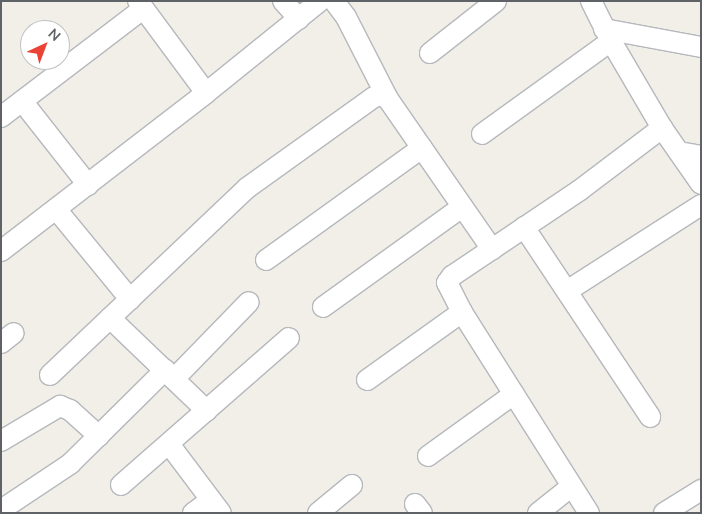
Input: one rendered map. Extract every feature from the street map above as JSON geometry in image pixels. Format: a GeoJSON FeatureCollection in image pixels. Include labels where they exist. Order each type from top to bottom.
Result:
{"type":"FeatureCollection","features":[{"type":"Feature","properties":{"kind":"street"},"geometry":{"type":"LineString","coordinates":[[283,1],[299,19]]}},
{"type":"Feature","properties":{"kind":"street"},"geometry":{"type":"LineString","coordinates":[[1,251],[206,94],[320,1]]}},
{"type":"Feature","properties":{"kind":"street"},"geometry":{"type":"LineString","coordinates":[[334,1],[346,17],[388,99],[492,249]]}},
{"type":"Feature","properties":{"kind":"street"},"geometry":{"type":"LineString","coordinates":[[430,54],[496,1]]}},
{"type":"Feature","properties":{"kind":"street"},"geometry":{"type":"LineString","coordinates":[[591,1],[608,35],[662,128],[701,184]]}},
{"type":"Feature","properties":{"kind":"street"},"geometry":{"type":"LineString","coordinates":[[1,117],[141,5],[206,94]]}},
{"type":"Feature","properties":{"kind":"street"},"geometry":{"type":"LineString","coordinates":[[482,134],[608,35],[701,47]]}},
{"type":"Feature","properties":{"kind":"street"},"geometry":{"type":"LineString","coordinates":[[50,375],[247,188],[374,98],[381,95],[388,99]]}},
{"type":"Feature","properties":{"kind":"street"},"geometry":{"type":"LineString","coordinates":[[22,101],[88,185]]}},
{"type":"Feature","properties":{"kind":"street"},"geometry":{"type":"LineString","coordinates":[[589,513],[462,312],[447,283],[452,276],[580,190],[662,128]]}},
{"type":"Feature","properties":{"kind":"street"},"geometry":{"type":"LineString","coordinates":[[266,260],[422,148]]}},
{"type":"Feature","properties":{"kind":"street"},"geometry":{"type":"LineString","coordinates":[[678,152],[701,156]]}},
{"type":"Feature","properties":{"kind":"street"},"geometry":{"type":"LineString","coordinates":[[567,291],[701,205]]}},
{"type":"Feature","properties":{"kind":"street"},"geometry":{"type":"LineString","coordinates":[[323,307],[462,207]]}},
{"type":"Feature","properties":{"kind":"street"},"geometry":{"type":"LineString","coordinates":[[56,209],[130,299]]}},
{"type":"Feature","properties":{"kind":"street"},"geometry":{"type":"LineString","coordinates":[[524,227],[650,417]]}},
{"type":"Feature","properties":{"kind":"street"},"geometry":{"type":"LineString","coordinates":[[1,510],[24,506],[248,302]]}},
{"type":"Feature","properties":{"kind":"street"},"geometry":{"type":"LineString","coordinates":[[367,380],[462,312]]}},
{"type":"Feature","properties":{"kind":"street"},"geometry":{"type":"LineString","coordinates":[[110,318],[207,411]]}},
{"type":"Feature","properties":{"kind":"street"},"geometry":{"type":"LineString","coordinates":[[121,485],[289,338]]}},
{"type":"Feature","properties":{"kind":"street"},"geometry":{"type":"LineString","coordinates":[[428,456],[514,394]]}},
{"type":"Feature","properties":{"kind":"street"},"geometry":{"type":"LineString","coordinates":[[1,441],[60,406],[70,410],[99,436]]}},
{"type":"Feature","properties":{"kind":"street"},"geometry":{"type":"LineString","coordinates":[[169,444],[216,506],[193,513]]}},
{"type":"Feature","properties":{"kind":"street"},"geometry":{"type":"LineString","coordinates":[[318,513],[352,485]]}},
{"type":"Feature","properties":{"kind":"street"},"geometry":{"type":"LineString","coordinates":[[538,513],[572,486]]}},
{"type":"Feature","properties":{"kind":"street"},"geometry":{"type":"LineString","coordinates":[[664,513],[701,490]]}}]}
